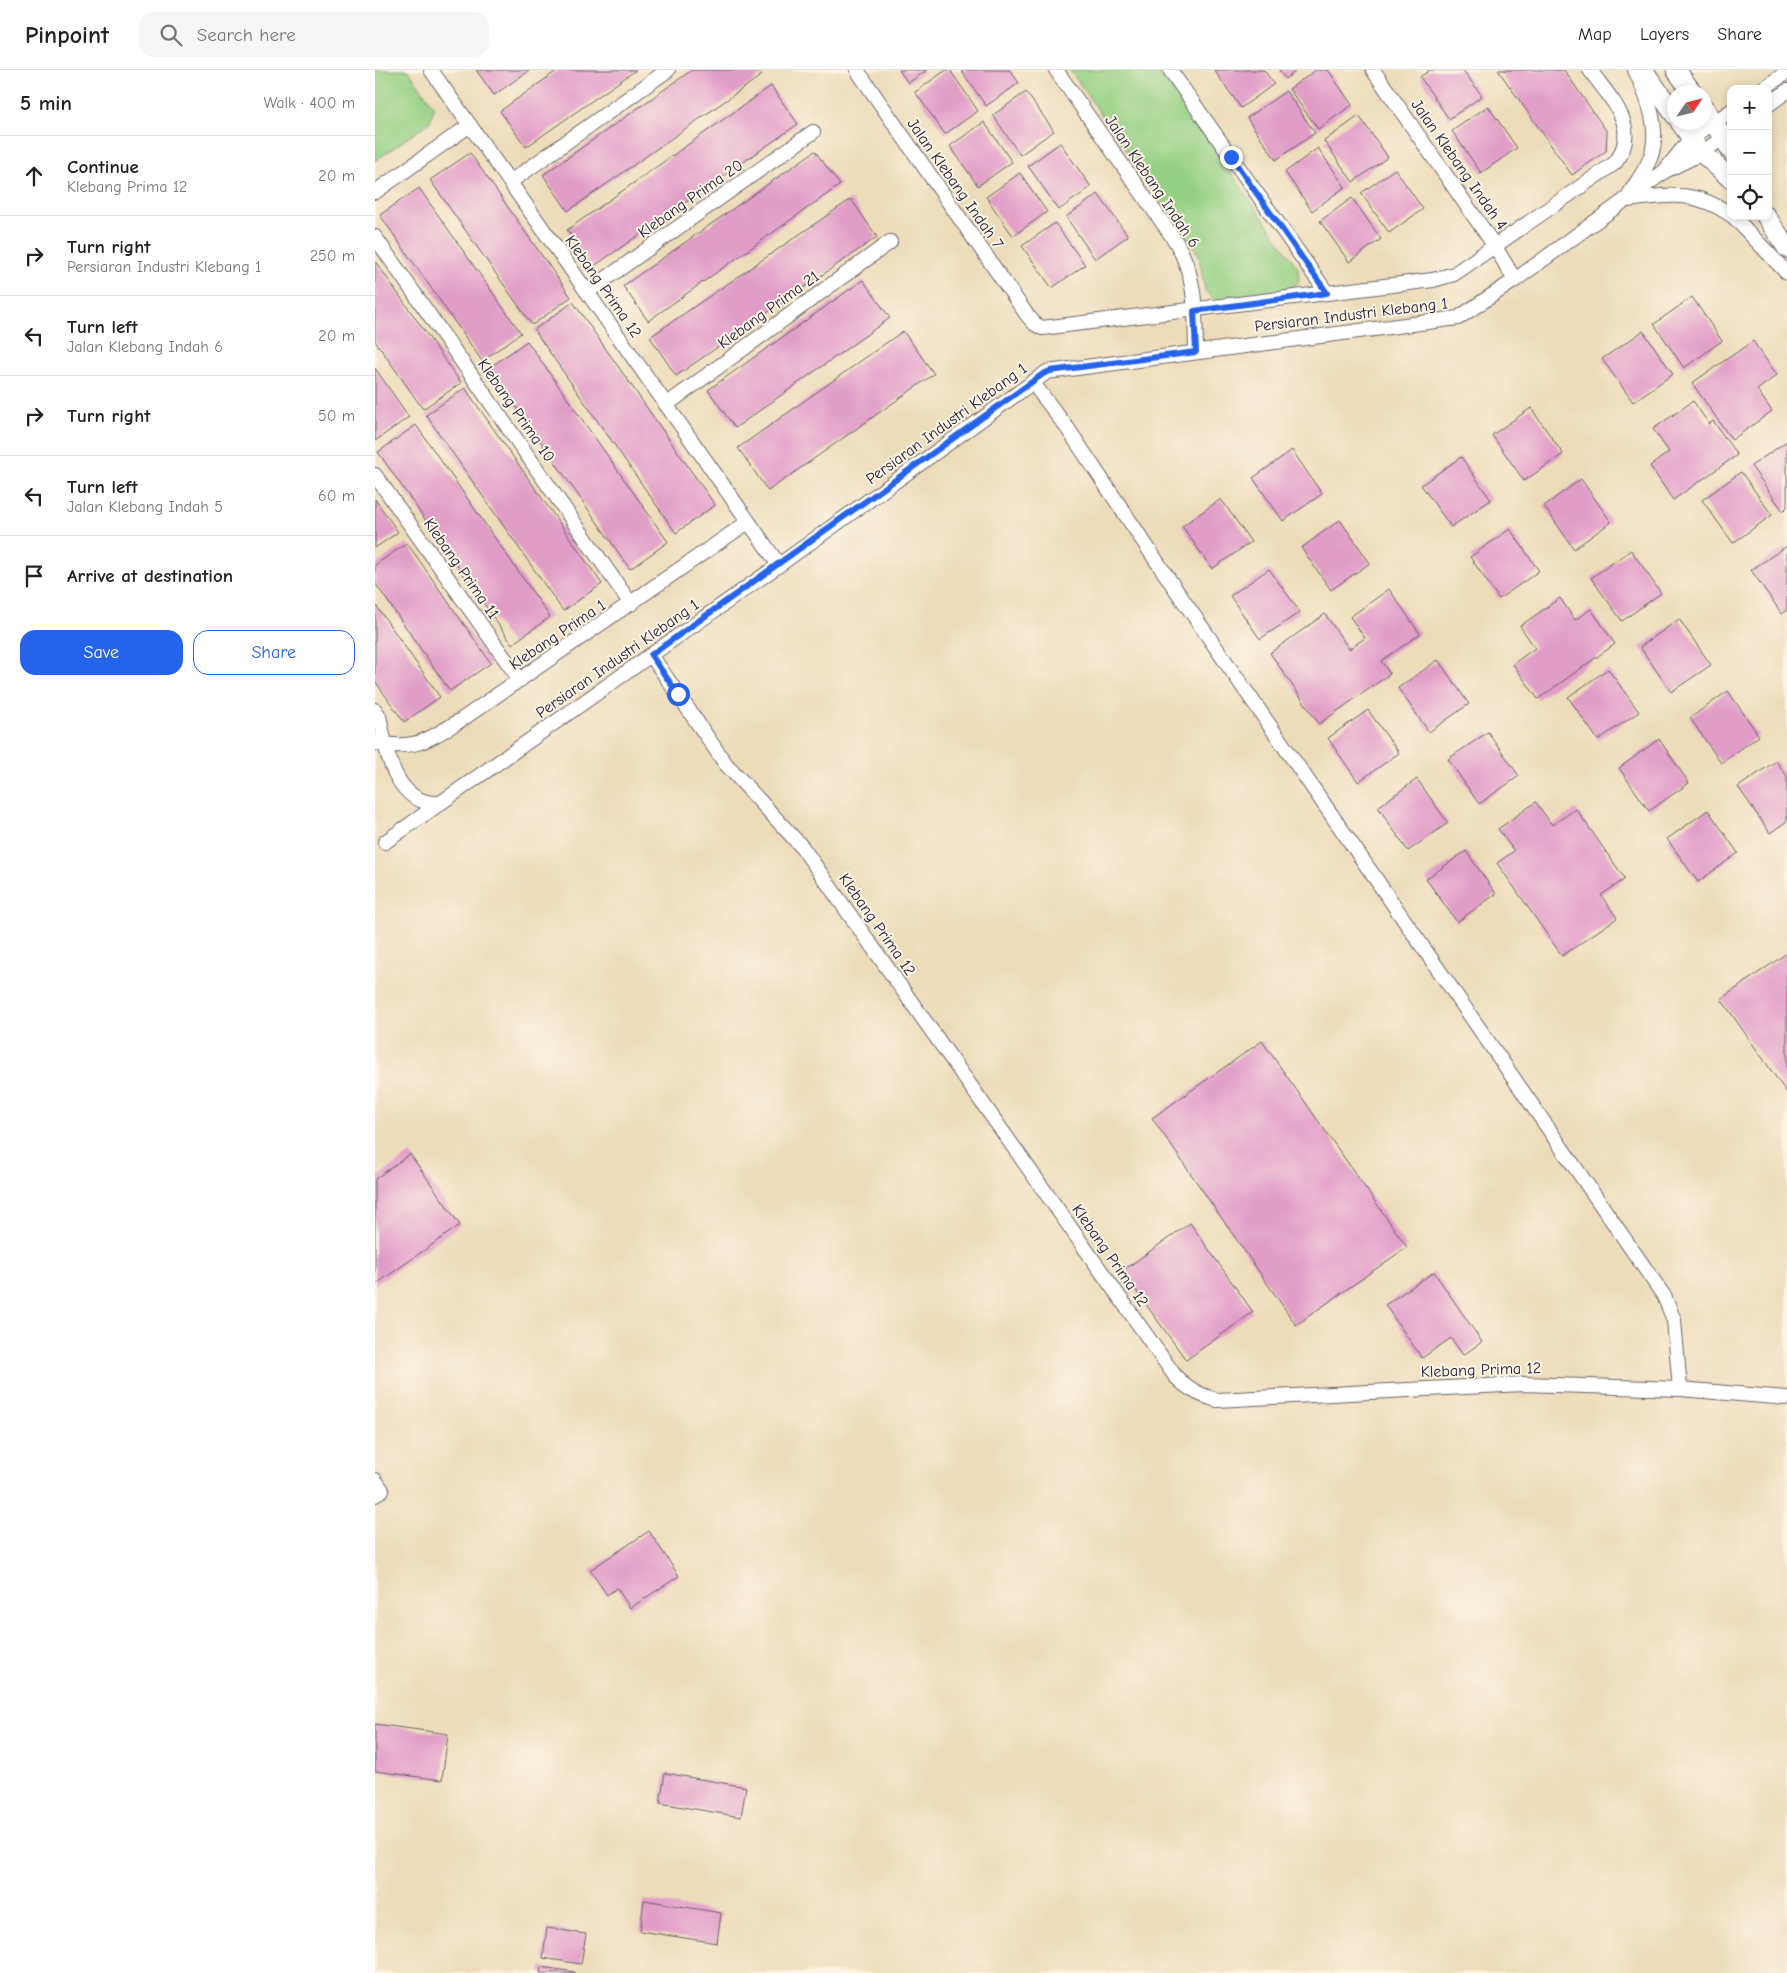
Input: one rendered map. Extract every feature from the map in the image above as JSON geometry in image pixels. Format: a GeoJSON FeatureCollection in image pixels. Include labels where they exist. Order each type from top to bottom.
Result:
{"type":"FeatureCollection","features":[{"type":"Feature","properties":{"kind":"street","name":"Klebang Prima 12"},"geometry":{"type":"LineString","coordinates":[[431,70],[779,565]]}},
{"type":"Feature","properties":{"kind":"street"},"geometry":{"type":"LineString","coordinates":[[510,182],[668,70]]}},
{"type":"Feature","properties":{"kind":"street","name":"Jalan Klebang Indah 7"},"geometry":{"type":"LineString","coordinates":[[857,70],[1035,324],[1042,328],[1194,311]]}},
{"type":"Feature","properties":{"kind":"street","name":"Jalan Klebang Indah 6"},"geometry":{"type":"LineString","coordinates":[[1056,70],[1176,242],[1187,262],[1192,284],[1196,352]]}},
{"type":"Feature","properties":{"kind":"street"},"geometry":{"type":"LineString","coordinates":[[1170,70],[1327,293]]}},
{"type":"Feature","properties":{"kind":"street","name":"Jalan Klebang Indah 4"},"geometry":{"type":"LineString","coordinates":[[1373,70],[1494,245],[1515,280]]}},
{"type":"Feature","properties":{"kind":"street"},"geometry":{"type":"LineString","coordinates":[[1194,311],[1454,274],[1615,164],[1623,152],[1627,141],[1625,122],[1589,70]]}},
{"type":"Feature","properties":{"kind":"street"},"geometry":{"type":"LineString","coordinates":[[1625,200],[1649,162],[1654,142],[1651,109],[1635,70]]}},
{"type":"Feature","properties":{"kind":"street"},"geometry":{"type":"LineString","coordinates":[[1643,70],[1667,104]]}},
{"type":"Feature","properties":{"kind":"street"},"geometry":{"type":"LineString","coordinates":[[1676,70],[1687,85]]}},
{"type":"Feature","properties":{"kind":"street"},"geometry":{"type":"LineString","coordinates":[[1769,85],[1787,72]]}},
{"type":"Feature","properties":{"kind":"street"},"geometry":{"type":"LineString","coordinates":[[1772,102],[1787,91]]}},
{"type":"Feature","properties":{"kind":"street","name":"Persiaran Industri Klebang 1"},"geometry":{"type":"LineString","coordinates":[[385,842],[779,565],[1050,371],[1458,318],[1515,280],[1665,171],[1696,146],[1721,130],[1727,119]]}},
{"type":"Feature","properties":{"kind":"street"},"geometry":{"type":"LineString","coordinates":[[375,192],[470,125]]}},
{"type":"Feature","properties":{"kind":"street"},"geometry":{"type":"LineString","coordinates":[[1685,130],[1696,146],[1727,175]]}},
{"type":"Feature","properties":{"kind":"street","name":"Klebang Prima 20"},"geometry":{"type":"LineString","coordinates":[[587,292],[813,132]]}},
{"type":"Feature","properties":{"kind":"street"},"geometry":{"type":"LineString","coordinates":[[1625,200],[1688,195],[1719,206],[1727,212]]}},
{"type":"Feature","properties":{"kind":"street"},"geometry":{"type":"LineString","coordinates":[[1737,220],[1787,273]]}},
{"type":"Feature","properties":{"kind":"street"},"geometry":{"type":"LineString","coordinates":[[1769,220],[1787,248]]}},
{"type":"Feature","properties":{"kind":"street","name":"Klebang Prima 10"},"geometry":{"type":"LineString","coordinates":[[375,237],[631,604]]}},
{"type":"Feature","properties":{"kind":"street","name":"Klebang Prima 21"},"geometry":{"type":"LineString","coordinates":[[666,405],[890,242]]}},
{"type":"Feature","properties":{"kind":"street"},"geometry":{"type":"LineString","coordinates":[[1033,383],[1067,429],[1179,595],[1664,1296],[1674,1320],[1680,1389]]}},
{"type":"Feature","properties":{"kind":"street","name":"Klebang Prima 11"},"geometry":{"type":"LineString","coordinates":[[375,475],[519,680]]}},
{"type":"Feature","properties":{"kind":"street","name":"Klebang Prima 1"},"geometry":{"type":"LineString","coordinates":[[380,744],[402,747],[414,745],[461,720],[748,522]]}},
{"type":"Feature","properties":{"kind":"street","name":"Klebang Prima 12"},"geometry":{"type":"LineString","coordinates":[[651,655],[725,763],[802,847],[1175,1376],[1188,1389],[1202,1396],[1217,1400],[1523,1384],[1680,1389],[1787,1398]]}},
{"type":"Feature","properties":{"kind":"street"},"geometry":{"type":"LineString","coordinates":[[375,710],[379,716],[380,744],[391,768],[403,786],[430,804],[440,803]]}},
{"type":"Feature","properties":{"kind":"green space"},"geometry":{"type":"Polygon","coordinates":[[[375,70],[408,70],[434,107],[430,122],[375,161],[375,70]]]}},
{"type":"Feature","properties":{"kind":"green space"},"geometry":{"type":"Polygon","coordinates":[[[1070,70],[1159,70],[1298,268],[1299,282],[1289,289],[1215,301],[1205,291],[1199,255],[1070,70]]]}},
{"type":"Feature","properties":{"kind":"building"},"geometry":{"type":"Polygon","coordinates":[[[476,70],[530,70],[494,95],[476,70]]]}},
{"type":"Feature","properties":{"kind":"building"},"geometry":{"type":"Polygon","coordinates":[[[558,70],[636,70],[526,147],[500,111],[558,70]]]}},
{"type":"Feature","properties":{"kind":"building"},"geometry":{"type":"Polygon","coordinates":[[[692,70],[758,70],[762,75],[568,211],[543,175],[692,70]]]}},
{"type":"Feature","properties":{"kind":"building"},"geometry":{"type":"Polygon","coordinates":[[[899,70],[927,70],[908,83],[899,70]]]}},
{"type":"Feature","properties":{"kind":"building"},"geometry":{"type":"Polygon","coordinates":[[[946,70],[950,70],[978,111],[945,134],[915,92],[946,70]]]}},
{"type":"Feature","properties":{"kind":"building"},"geometry":{"type":"Polygon","coordinates":[[[961,70],[1010,70],[1019,83],[986,106],[961,70]]]}},
{"type":"Feature","properties":{"kind":"building"},"geometry":{"type":"Polygon","coordinates":[[[1214,70],[1264,70],[1274,84],[1241,108],[1214,70]]]}},
{"type":"Feature","properties":{"kind":"building"},"geometry":{"type":"Polygon","coordinates":[[[1279,70],[1297,70],[1285,79],[1279,70]]]}},
{"type":"Feature","properties":{"kind":"building"},"geometry":{"type":"Polygon","coordinates":[[[1316,70],[1328,70],[1352,105],[1318,129],[1289,89],[1316,70]]]}},
{"type":"Feature","properties":{"kind":"building"},"geometry":{"type":"Polygon","coordinates":[[[1430,70],[1463,70],[1482,96],[1449,119],[1420,77],[1430,70]]]}},
{"type":"Feature","properties":{"kind":"building"},"geometry":{"type":"Polygon","coordinates":[[[1498,70],[1564,70],[1607,132],[1606,151],[1572,175],[1498,70]]]}},
{"type":"Feature","properties":{"kind":"building"},"geometry":{"type":"Polygon","coordinates":[[[771,86],[798,124],[593,267],[567,230],[771,86]]]}},
{"type":"Feature","properties":{"kind":"building"},"geometry":{"type":"Polygon","coordinates":[[[1286,91],[1315,133],[1276,160],[1247,118],[1286,91]]]}},
{"type":"Feature","properties":{"kind":"building"},"geometry":{"type":"Polygon","coordinates":[[[1026,92],[1054,131],[1020,155],[993,115],[1026,92]]]}},
{"type":"Feature","properties":{"kind":"building"},"geometry":{"type":"Polygon","coordinates":[[[1488,106],[1517,148],[1481,173],[1452,131],[1488,106]]]}},
{"type":"Feature","properties":{"kind":"building"},"geometry":{"type":"Polygon","coordinates":[[[1359,116],[1388,157],[1353,182],[1324,141],[1359,116]]]}},
{"type":"Feature","properties":{"kind":"building"},"geometry":{"type":"Polygon","coordinates":[[[984,122],[1012,162],[978,186],[950,146],[984,122]]]}},
{"type":"Feature","properties":{"kind":"building"},"geometry":{"type":"Polygon","coordinates":[[[1060,143],[1091,187],[1059,210],[1028,166],[1060,143]]]}},
{"type":"Feature","properties":{"kind":"building"},"geometry":{"type":"Polygon","coordinates":[[[1318,148],[1345,187],[1312,211],[1285,172],[1318,148]]]}},
{"type":"Feature","properties":{"kind":"building"},"geometry":{"type":"Polygon","coordinates":[[[815,151],[840,185],[648,321],[623,286],[815,151]]]}},
{"type":"Feature","properties":{"kind":"building"},"geometry":{"type":"Polygon","coordinates":[[[470,153],[571,297],[532,325],[430,180],[470,153]]]}},
{"type":"Feature","properties":{"kind":"building"},"geometry":{"type":"Polygon","coordinates":[[[1395,169],[1423,209],[1389,233],[1361,193],[1395,169]]]}},
{"type":"Feature","properties":{"kind":"building"},"geometry":{"type":"Polygon","coordinates":[[[1020,173],[1047,212],[1013,236],[986,197],[1020,173]]]}},
{"type":"Feature","properties":{"kind":"building"},"geometry":{"type":"Polygon","coordinates":[[[419,188],[521,333],[482,361],[380,215],[419,188]]]}},
{"type":"Feature","properties":{"kind":"building"},"geometry":{"type":"Polygon","coordinates":[[[1098,194],[1128,236],[1095,259],[1066,217],[1098,194]]]}},
{"type":"Feature","properties":{"kind":"building"},"geometry":{"type":"Polygon","coordinates":[[[1352,198],[1381,239],[1349,262],[1320,221],[1352,198]]]}},
{"type":"Feature","properties":{"kind":"building"},"geometry":{"type":"Polygon","coordinates":[[[851,199],[877,237],[676,376],[650,337],[851,199]]]}},
{"type":"Feature","properties":{"kind":"building"},"geometry":{"type":"Polygon","coordinates":[[[1055,223],[1085,265],[1052,288],[1022,246],[1055,223]]]}},
{"type":"Feature","properties":{"kind":"building"},"geometry":{"type":"Polygon","coordinates":[[[375,261],[461,383],[423,409],[375,341],[375,261]]]}},
{"type":"Feature","properties":{"kind":"building"},"geometry":{"type":"Polygon","coordinates":[[[863,280],[890,318],[735,428],[708,390],[863,280]]]}},
{"type":"Feature","properties":{"kind":"building"},"geometry":{"type":"Polygon","coordinates":[[[1692,297],[1722,341],[1684,368],[1654,324],[1692,297]]]}},
{"type":"Feature","properties":{"kind":"building"},"geometry":{"type":"Polygon","coordinates":[[[573,302],[715,505],[676,533],[534,330],[573,302]]]}},
{"type":"Feature","properties":{"kind":"building"},"geometry":{"type":"Polygon","coordinates":[[[903,331],[934,374],[768,491],[738,448],[903,331]]]}},
{"type":"Feature","properties":{"kind":"building"},"geometry":{"type":"Polygon","coordinates":[[[1643,331],[1673,374],[1633,402],[1602,359],[1643,331]]]}},
{"type":"Feature","properties":{"kind":"building"},"geometry":{"type":"Polygon","coordinates":[[[527,341],[668,542],[630,569],[489,368],[527,341]]]}},
{"type":"Feature","properties":{"kind":"building"},"geometry":{"type":"Polygon","coordinates":[[[1753,341],[1777,375],[1757,390],[1772,411],[1732,440],[1692,383],[1753,341]]]}},
{"type":"Feature","properties":{"kind":"building"},"geometry":{"type":"Polygon","coordinates":[[[375,368],[409,417],[375,441],[375,368]]]}},
{"type":"Feature","properties":{"kind":"building"},"geometry":{"type":"Polygon","coordinates":[[[465,388],[602,584],[563,611],[426,415],[465,388]]]}},
{"type":"Feature","properties":{"kind":"building"},"geometry":{"type":"Polygon","coordinates":[[[1693,401],[1709,424],[1713,421],[1737,455],[1673,500],[1650,466],[1669,452],[1653,429],[1693,401]]]}},
{"type":"Feature","properties":{"kind":"building"},"geometry":{"type":"Polygon","coordinates":[[[1531,408],[1563,454],[1524,481],[1492,435],[1531,408]]]}},
{"type":"Feature","properties":{"kind":"building"},"geometry":{"type":"Polygon","coordinates":[[[416,425],[550,617],[512,644],[378,452],[416,425]]]}},
{"type":"Feature","properties":{"kind":"building"},"geometry":{"type":"Polygon","coordinates":[[[1787,441],[1787,507],[1783,511],[1751,466],[1787,441]]]}},
{"type":"Feature","properties":{"kind":"building"},"geometry":{"type":"Polygon","coordinates":[[[1292,450],[1322,494],[1283,521],[1253,478],[1292,450]]]}},
{"type":"Feature","properties":{"kind":"building"},"geometry":{"type":"Polygon","coordinates":[[[1461,457],[1491,500],[1451,527],[1421,485],[1461,457]]]}},
{"type":"Feature","properties":{"kind":"building"},"geometry":{"type":"Polygon","coordinates":[[[1741,472],[1772,515],[1733,543],[1702,500],[1741,472]]]}},
{"type":"Feature","properties":{"kind":"building"},"geometry":{"type":"Polygon","coordinates":[[[1581,479],[1611,522],[1574,549],[1544,506],[1581,479]]]}},
{"type":"Feature","properties":{"kind":"building"},"geometry":{"type":"Polygon","coordinates":[[[375,499],[398,532],[375,548],[375,499]]]}},
{"type":"Feature","properties":{"kind":"building"},"geometry":{"type":"Polygon","coordinates":[[[1221,499],[1251,542],[1212,569],[1182,526],[1221,499]]]}},
{"type":"Feature","properties":{"kind":"building"},"geometry":{"type":"Polygon","coordinates":[[[1340,520],[1370,563],[1331,590],[1301,548],[1340,520]]]}},
{"type":"Feature","properties":{"kind":"building"},"geometry":{"type":"Polygon","coordinates":[[[1510,529],[1539,571],[1499,599],[1470,557],[1510,529]]]}},
{"type":"Feature","properties":{"kind":"building"},"geometry":{"type":"Polygon","coordinates":[[[407,543],[491,663],[450,691],[375,583],[375,565],[407,543]]]}},
{"type":"Feature","properties":{"kind":"building"},"geometry":{"type":"Polygon","coordinates":[[[1787,546],[1787,610],[1782,614],[1751,570],[1787,546]]]}},
{"type":"Feature","properties":{"kind":"building"},"geometry":{"type":"Polygon","coordinates":[[[1631,550],[1661,593],[1622,621],[1591,578],[1631,550]]]}},
{"type":"Feature","properties":{"kind":"building"},"geometry":{"type":"Polygon","coordinates":[[[1269,569],[1300,612],[1260,639],[1230,596],[1269,569]]]}},
{"type":"Feature","properties":{"kind":"building"},"geometry":{"type":"Polygon","coordinates":[[[1389,589],[1420,634],[1381,661],[1390,674],[1319,724],[1270,653],[1325,614],[1349,649],[1365,638],[1350,617],[1389,589]]]}},
{"type":"Feature","properties":{"kind":"building"},"geometry":{"type":"Polygon","coordinates":[[[1560,598],[1575,620],[1591,609],[1615,644],[1538,699],[1513,664],[1535,648],[1520,626],[1560,598]]]}},
{"type":"Feature","properties":{"kind":"building"},"geometry":{"type":"Polygon","coordinates":[[[375,604],[440,697],[404,722],[375,681],[375,604]]]}},
{"type":"Feature","properties":{"kind":"building"},"geometry":{"type":"Polygon","coordinates":[[[1679,619],[1711,665],[1671,692],[1640,647],[1679,619]]]}},
{"type":"Feature","properties":{"kind":"building"},"geometry":{"type":"Polygon","coordinates":[[[1438,660],[1469,704],[1429,732],[1398,688],[1438,660]]]}},
{"type":"Feature","properties":{"kind":"building"},"geometry":{"type":"Polygon","coordinates":[[[1608,669],[1639,712],[1598,740],[1568,697],[1608,669]]]}},
{"type":"Feature","properties":{"kind":"building"},"geometry":{"type":"Polygon","coordinates":[[[1728,691],[1759,736],[1721,763],[1690,718],[1728,691]]]}},
{"type":"Feature","properties":{"kind":"building"},"geometry":{"type":"Polygon","coordinates":[[[1368,710],[1399,753],[1358,782],[1328,738],[1368,710]]]}},
{"type":"Feature","properties":{"kind":"building"},"geometry":{"type":"Polygon","coordinates":[[[1488,732],[1519,776],[1479,804],[1448,759],[1488,732]]]}},
{"type":"Feature","properties":{"kind":"building"},"geometry":{"type":"Polygon","coordinates":[[[1659,739],[1689,783],[1649,811],[1619,768],[1659,739]]]}},
{"type":"Feature","properties":{"kind":"building"},"geometry":{"type":"Polygon","coordinates":[[[1776,761],[1787,776],[1787,821],[1770,833],[1738,787],[1776,761]]]}},
{"type":"Feature","properties":{"kind":"building"},"geometry":{"type":"Polygon","coordinates":[[[1417,779],[1448,823],[1408,851],[1378,807],[1417,779]]]}},
{"type":"Feature","properties":{"kind":"building"},"geometry":{"type":"Polygon","coordinates":[[[1536,802],[1552,825],[1576,809],[1625,879],[1601,895],[1617,918],[1562,956],[1497,863],[1514,851],[1498,829],[1536,802]]]}},
{"type":"Feature","properties":{"kind":"building"},"geometry":{"type":"Polygon","coordinates":[[[1708,810],[1738,853],[1698,882],[1667,839],[1708,810]]]}},
{"type":"Feature","properties":{"kind":"building"},"geometry":{"type":"Polygon","coordinates":[[[1466,851],[1496,894],[1457,922],[1426,879],[1466,851]]]}},
{"type":"Feature","properties":{"kind":"building"},"geometry":{"type":"Polygon","coordinates":[[[1787,953],[1787,1093],[1721,999],[1787,953]]]}},
{"type":"Feature","properties":{"kind":"building"},"geometry":{"type":"Polygon","coordinates":[[[1262,1041],[1407,1247],[1296,1325],[1152,1118],[1262,1041]]]}},
{"type":"Feature","properties":{"kind":"building"},"geometry":{"type":"Polygon","coordinates":[[[410,1154],[460,1225],[375,1285],[375,1179],[410,1154]]]}},
{"type":"Feature","properties":{"kind":"building"},"geometry":{"type":"Polygon","coordinates":[[[1190,1223],[1253,1312],[1186,1360],[1122,1271],[1190,1223]]]}},
{"type":"Feature","properties":{"kind":"building"},"geometry":{"type":"Polygon","coordinates":[[[1434,1272],[1482,1342],[1463,1355],[1451,1338],[1422,1358],[1385,1305],[1434,1272]]]}},
{"type":"Feature","properties":{"kind":"building"},"geometry":{"type":"Polygon","coordinates":[[[649,1531],[679,1576],[630,1608],[617,1588],[607,1595],[590,1570],[649,1531]]]}},
{"type":"Feature","properties":{"kind":"building"},"geometry":{"type":"Polygon","coordinates":[[[375,1724],[448,1734],[442,1780],[375,1771],[375,1724]]]}},
{"type":"Feature","properties":{"kind":"building"},"geometry":{"type":"Polygon","coordinates":[[[665,1773],[746,1787],[741,1817],[660,1803],[665,1773]]]}},
{"type":"Feature","properties":{"kind":"building"},"geometry":{"type":"Polygon","coordinates":[[[644,1900],[721,1913],[717,1943],[640,1931],[644,1900]]]}},
{"type":"Feature","properties":{"kind":"building"},"geometry":{"type":"Polygon","coordinates":[[[547,1928],[586,1934],[581,1964],[543,1958],[547,1928]]]}},
{"type":"Feature","properties":{"kind":"building"},"geometry":{"type":"Polygon","coordinates":[[[541,1967],[575,1972],[575,1973],[540,1973],[541,1967]]]}},
{"type":"Feature","properties":{"kind":"route"},"geometry":{"type":"LineString","coordinates":[[678,694],[651,655],[1043,374],[1050,371],[1196,352],[1194,311],[1327,293],[1231,157]]}}]}
